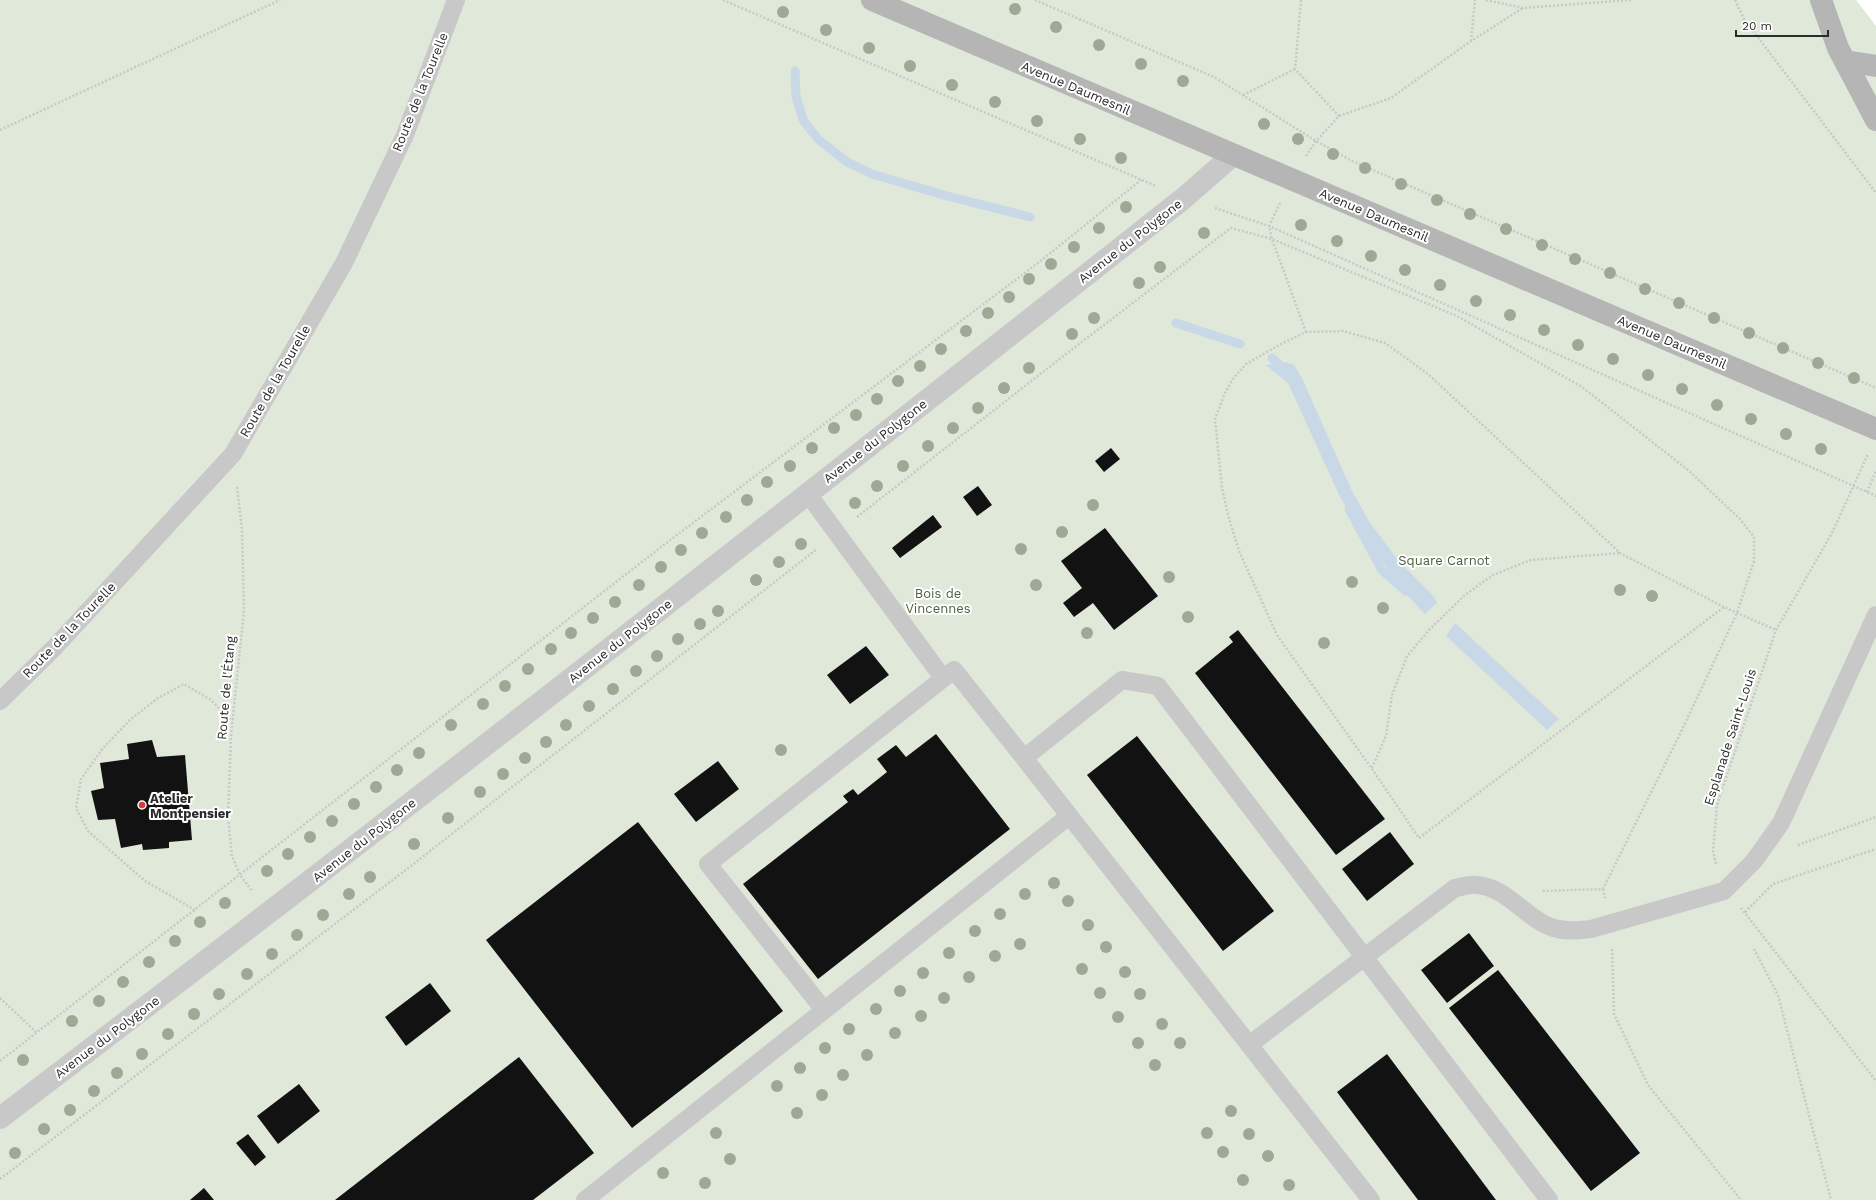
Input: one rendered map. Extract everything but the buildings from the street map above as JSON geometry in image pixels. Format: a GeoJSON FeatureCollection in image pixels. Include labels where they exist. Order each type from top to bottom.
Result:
{"type":"FeatureCollection","features":[{"type":"Feature","properties":{"kind":"street","name":"Avenue Daumesnil"},"geometry":{"type":"LineString","coordinates":[[872,0],[1876,429]]}},
{"type":"Feature","properties":{"kind":"street"},"geometry":{"type":"LineString","coordinates":[[1821,0],[1844,61],[1876,120]]}},
{"type":"Feature","properties":{"kind":"street"},"geometry":{"type":"LineString","coordinates":[[1844,61],[1876,66]]}},
{"type":"Feature","properties":{"kind":"street","name":"Avenue du Polygone"},"geometry":{"type":"LineString","coordinates":[[0,1118],[268,914],[808,494],[1184,198],[1233,155]]}},
{"type":"Feature","properties":{"kind":"lane","name":"Route de la Tourelle"},"geometry":{"type":"LineString","coordinates":[[0,701],[54,648],[233,454],[344,263],[405,135],[456,0]]}},
{"type":"Feature","properties":{"kind":"lane"},"geometry":{"type":"LineString","coordinates":[[808,494],[943,678]]}},
{"type":"Feature","properties":{"kind":"lane"},"geometry":{"type":"LineString","coordinates":[[1249,1045],[1455,888],[1477,885],[1501,893],[1525,912],[1553,928],[1573,931],[1591,929],[1611,924],[1724,892],[1754,861],[1780,823],[1876,615]]}},
{"type":"Feature","properties":{"kind":"lane"},"geometry":{"type":"LineString","coordinates":[[824,1010],[708,864],[954,670],[1371,1200]]}},
{"type":"Feature","properties":{"kind":"lane"},"geometry":{"type":"LineString","coordinates":[[1024,758],[1122,680],[1158,686],[1549,1200]]}},
{"type":"Feature","properties":{"kind":"lane"},"geometry":{"type":"LineString","coordinates":[[585,1200],[1069,816]]}},
{"type":"Feature","properties":{"kind":"path"},"geometry":{"type":"LineString","coordinates":[[0,130],[280,0]]}},
{"type":"Feature","properties":{"kind":"path"},"geometry":{"type":"LineString","coordinates":[[724,0],[1160,187]]}},
{"type":"Feature","properties":{"kind":"path"},"geometry":{"type":"LineString","coordinates":[[1035,0],[1214,77],[1316,141],[1352,161],[1876,388]]}},
{"type":"Feature","properties":{"kind":"path"},"geometry":{"type":"LineString","coordinates":[[1301,0],[1295,69],[1339,116]]}},
{"type":"Feature","properties":{"kind":"path"},"geometry":{"type":"LineString","coordinates":[[1471,41],[1475,0]]}},
{"type":"Feature","properties":{"kind":"path"},"geometry":{"type":"LineString","coordinates":[[1486,0],[1523,8],[1631,0]]}},
{"type":"Feature","properties":{"kind":"path"},"geometry":{"type":"LineString","coordinates":[[1735,0],[1744,19],[1876,193]]}},
{"type":"Feature","properties":{"kind":"path"},"geometry":{"type":"LineString","coordinates":[[1306,156],[1316,141],[1339,116],[1390,98],[1471,41],[1523,8]]}},
{"type":"Feature","properties":{"kind":"path"},"geometry":{"type":"LineString","coordinates":[[1243,95],[1295,69]]}},
{"type":"Feature","properties":{"kind":"path"},"geometry":{"type":"LineString","coordinates":[[0,1061],[661,547],[1038,263],[1141,180]]}},
{"type":"Feature","properties":{"kind":"path"},"geometry":{"type":"LineString","coordinates":[[1280,203],[1269,226],[1272,239],[1306,332]]}},
{"type":"Feature","properties":{"kind":"path"},"geometry":{"type":"LineString","coordinates":[[1212,207],[1269,226],[1876,496]]}},
{"type":"Feature","properties":{"kind":"path"},"geometry":{"type":"LineString","coordinates":[[0,1179],[414,864],[1066,354],[1231,228],[1272,239],[1457,316],[1582,387],[1688,470],[1740,518],[1754,537],[1754,561],[1737,613],[1680,734],[1603,889],[1501,893]]}},
{"type":"Feature","properties":{"kind":"path"},"geometry":{"type":"LineString","coordinates":[[1724,607],[1419,838],[1372,768],[1277,635],[1239,551],[1228,515],[1222,488],[1215,419],[1229,386],[1246,364],[1306,332],[1343,331],[1385,343],[1428,374],[1620,553],[1724,607],[1776,630]]}},
{"type":"Feature","properties":{"kind":"path","name":"Route de l'Étang"},"geometry":{"type":"LineString","coordinates":[[233,454],[242,530],[244,611],[233,722],[228,817],[232,856],[240,875],[268,914]]}},
{"type":"Feature","properties":{"kind":"path","name":"Esplanade Saint-Louis"},"geometry":{"type":"LineString","coordinates":[[1724,892],[1713,851],[1717,805],[1776,630],[1832,533],[1867,456]]}},
{"type":"Feature","properties":{"kind":"path"},"geometry":{"type":"LineString","coordinates":[[1867,492],[1876,471]]}},
{"type":"Feature","properties":{"kind":"path"},"geometry":{"type":"LineString","coordinates":[[1372,768],[1386,736],[1392,695],[1407,656],[1430,629],[1465,595],[1493,575],[1531,560],[1620,553]]}},
{"type":"Feature","properties":{"kind":"path"},"geometry":{"type":"LineString","coordinates":[[195,910],[145,881],[88,831],[76,808],[81,779],[103,748],[131,719],[158,698],[184,684],[211,700],[233,722]]}},
{"type":"Feature","properties":{"kind":"path"},"geometry":{"type":"LineString","coordinates":[[1794,847],[1876,818]]}},
{"type":"Feature","properties":{"kind":"path"},"geometry":{"type":"LineString","coordinates":[[1745,912],[1773,884],[1876,849]]}},
{"type":"Feature","properties":{"kind":"path"},"geometry":{"type":"LineString","coordinates":[[1724,892],[1745,912],[1876,1081]]}},
{"type":"Feature","properties":{"kind":"path"},"geometry":{"type":"LineString","coordinates":[[1611,924],[1614,1014],[1648,1084],[1741,1200]]}},
{"type":"Feature","properties":{"kind":"path"},"geometry":{"type":"LineString","coordinates":[[1754,949],[1778,995],[1831,1200]]}},
{"type":"Feature","properties":{"kind":"path"},"geometry":{"type":"LineString","coordinates":[[0,998],[36,1033]]}},
{"type":"Feature","properties":{"kind":"green space","name":"Bois de Vincennes"},"geometry":{"type":"Polygon","coordinates":[[[0,0],[1856,0],[1876,26],[1876,1200],[0,1200],[0,0]]]}},
{"type":"Feature","properties":{"kind":"water"},"geometry":{"type":"Polygon","coordinates":[[[1285,362],[1294,365],[1302,378],[1352,491],[1370,523],[1398,560],[1435,598],[1437,603],[1425,614],[1402,590],[1340,497],[1288,383],[1266,365],[1285,362]]]}},
{"type":"Feature","properties":{"kind":"water"},"geometry":{"type":"Polygon","coordinates":[[[1455,623],[1559,719],[1547,730],[1446,636],[1455,623]]]}},
{"type":"Feature","properties":{"kind":"waterway"},"geometry":{"type":"LineString","coordinates":[[795,71],[796,96],[803,120],[818,139],[847,162],[872,174],[947,196],[1030,217]]}},
{"type":"Feature","properties":{"kind":"waterway"},"geometry":{"type":"LineString","coordinates":[[1176,323],[1240,344]]}},
{"type":"Feature","properties":{"kind":"waterway"},"geometry":{"type":"LineString","coordinates":[[1272,358],[1286,371]]}},
{"type":"Feature","properties":{"kind":"waterway"},"geometry":{"type":"LineString","coordinates":[[1349,509],[1382,570],[1406,591]]}},
{"type":"Feature","properties":{"kind":"place","name":"Atelier Montpensier"},"geometry":{"type":"Point","coordinates":[142,805]}},
{"type":"Feature","properties":{"kind":"park label","name":"Square Carnot"},"geometry":{"type":"Point","coordinates":[1444,560]}}]}
